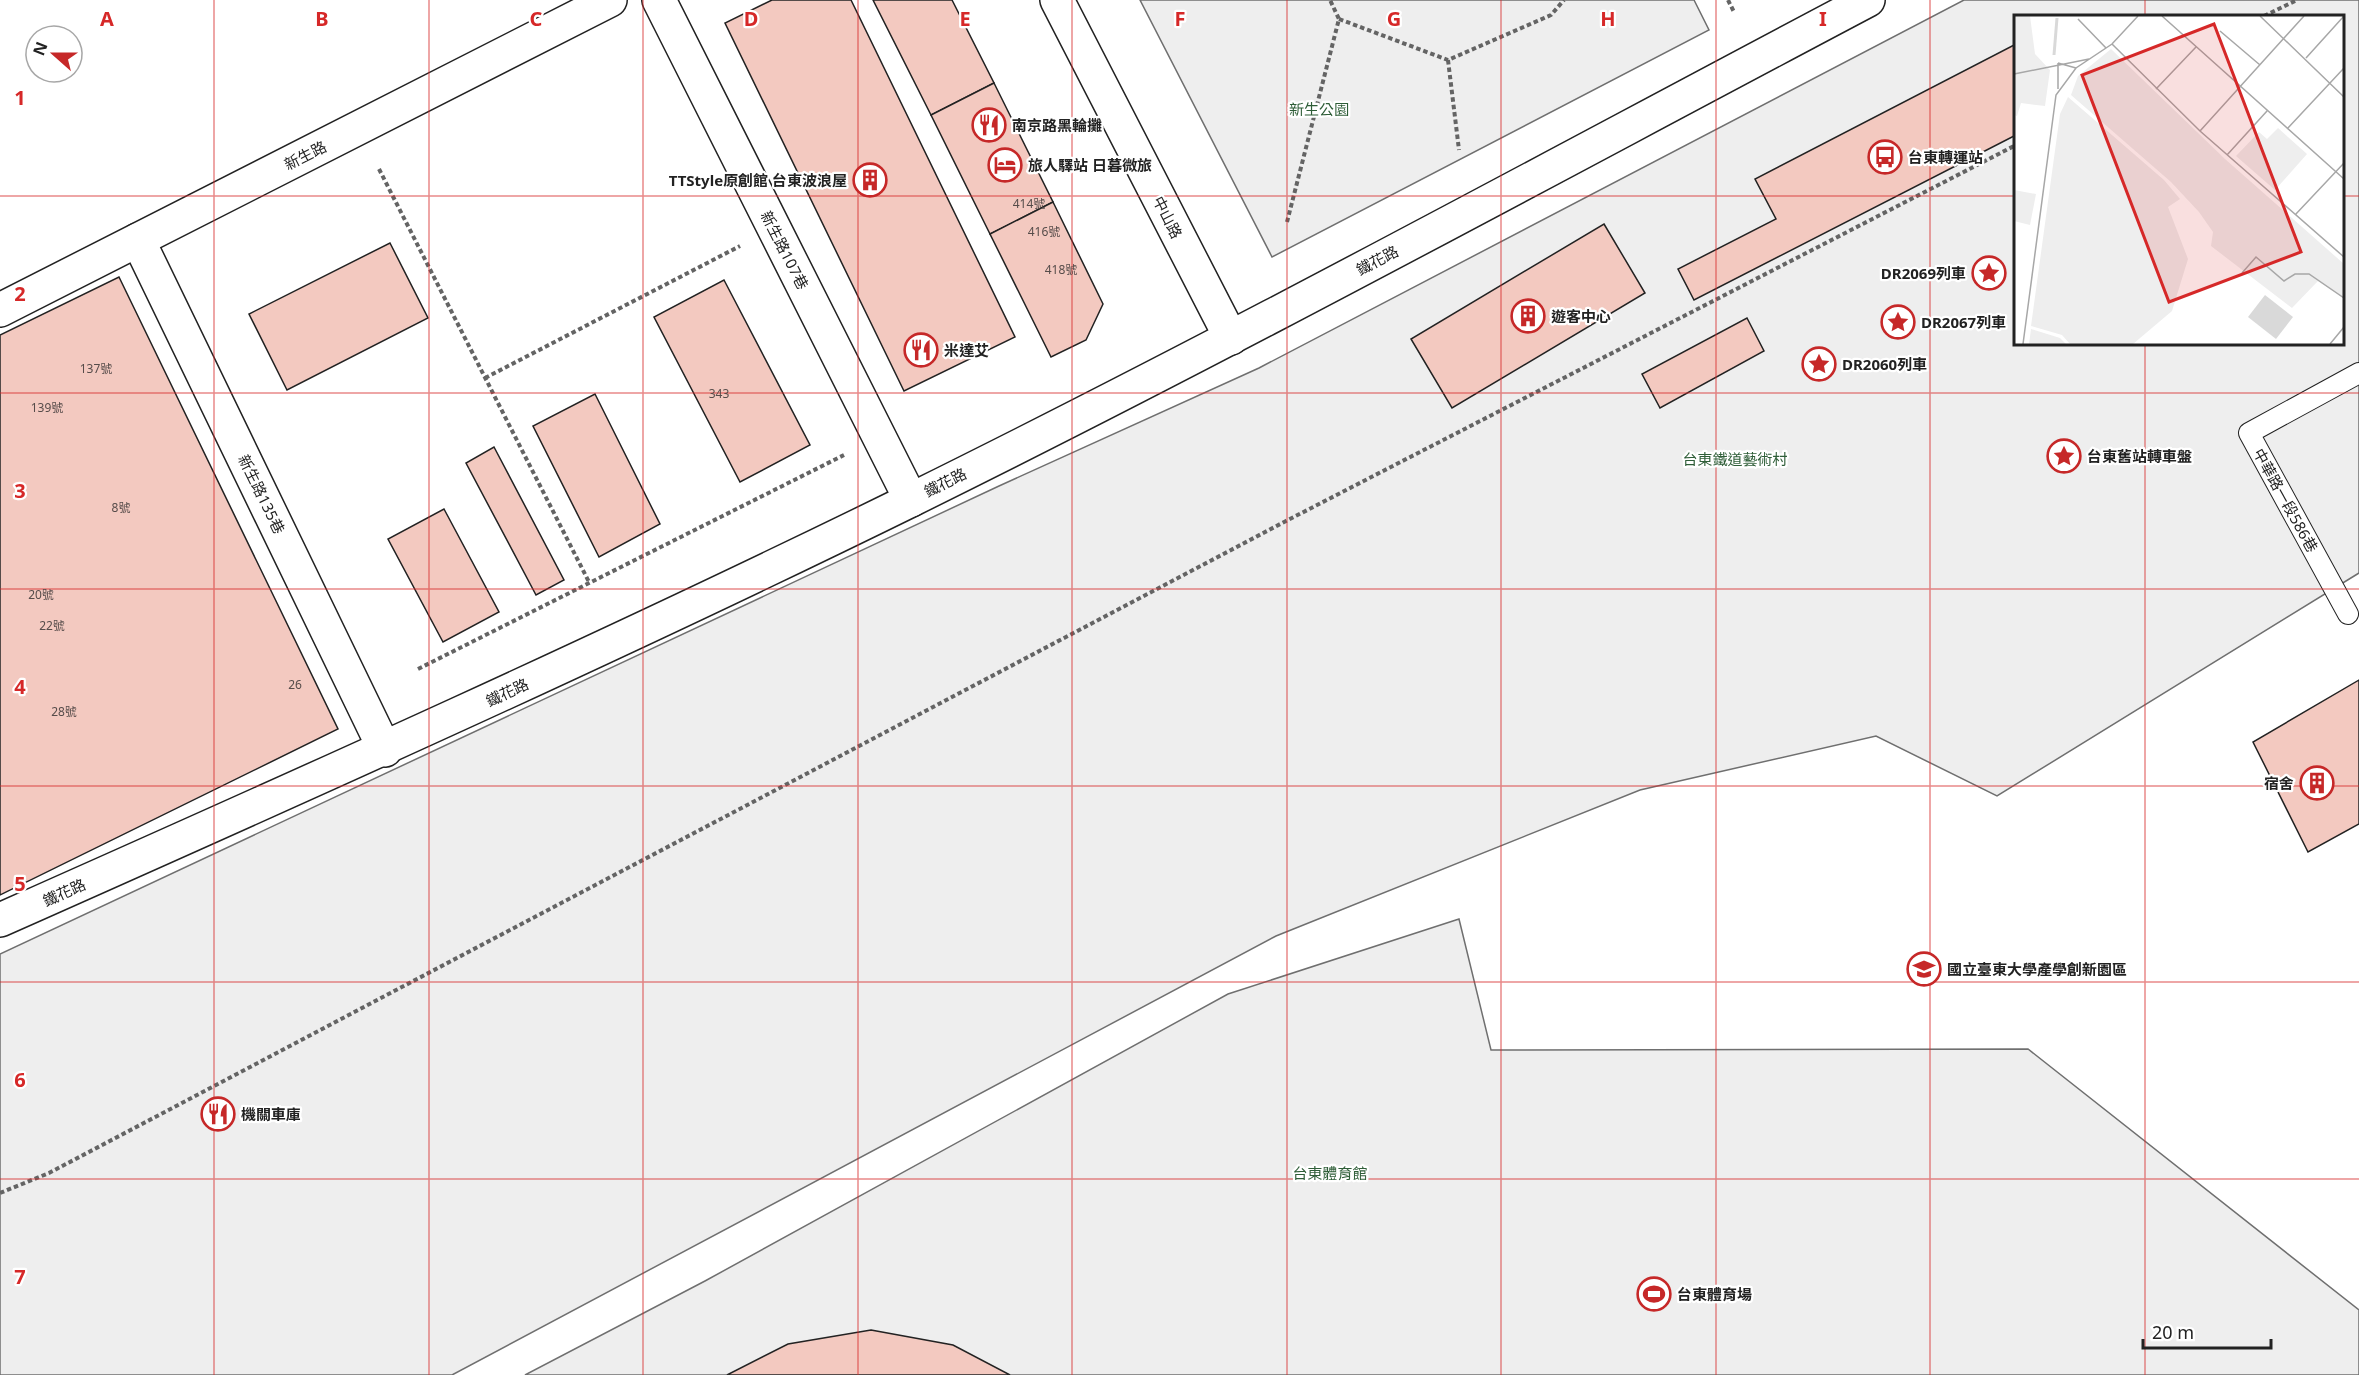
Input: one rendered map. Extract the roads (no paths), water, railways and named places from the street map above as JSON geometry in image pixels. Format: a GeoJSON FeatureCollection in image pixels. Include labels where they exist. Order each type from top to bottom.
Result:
{"type":"FeatureCollection","features":[{"type":"Feature","properties":{"kind":"street","name":"新生路"},"geometry":{"type":"LineString","coordinates":[[0,310],[610,0]]}},
{"type":"Feature","properties":{"kind":"street","name":"新生路107巷"},"geometry":{"type":"LineString","coordinates":[[659,0],[911,500]]}},
{"type":"Feature","properties":{"kind":"street","name":"中山路"},"geometry":{"type":"LineString","coordinates":[[1057,0],[1231,338]]}},
{"type":"Feature","properties":{"kind":"street","name":"鐵花路"},"geometry":{"type":"LineString","coordinates":[[0,920],[385,750],[911,500],[1231,338],[1868,0]]}},
{"type":"Feature","properties":{"kind":"street","name":"新生路135巷"},"geometry":{"type":"LineString","coordinates":[[138,240],[385,750]]}},
{"type":"Feature","properties":{"kind":"lane","name":"中華路一段586巷"},"geometry":{"type":"LineString","coordinates":[[2348,614],[2249,433],[2359,373]]}},
{"type":"Feature","properties":{"kind":"place","name":"南京路黑輪攤"},"geometry":{"type":"Point","coordinates":[989,125]}},
{"type":"Feature","properties":{"kind":"place","name":"台東轉運站"},"geometry":{"type":"Point","coordinates":[1885,157]}},
{"type":"Feature","properties":{"kind":"place","name":"旅人驛站 日暮微旅"},"geometry":{"type":"Point","coordinates":[1005,165]}},
{"type":"Feature","properties":{"kind":"place","name":"TTStyle原創館 台東波浪屋"},"geometry":{"type":"Point","coordinates":[870,180]}},
{"type":"Feature","properties":{"kind":"place","name":"DR2069列車"},"geometry":{"type":"Point","coordinates":[1989,273]}},
{"type":"Feature","properties":{"kind":"place","name":"遊客中心"},"geometry":{"type":"Point","coordinates":[1528,316]}},
{"type":"Feature","properties":{"kind":"place","name":"DR2067列車"},"geometry":{"type":"Point","coordinates":[1898,322]}},
{"type":"Feature","properties":{"kind":"place","name":"米達艾"},"geometry":{"type":"Point","coordinates":[921,350]}},
{"type":"Feature","properties":{"kind":"place","name":"DR2060列車"},"geometry":{"type":"Point","coordinates":[1819,364]}},
{"type":"Feature","properties":{"kind":"place","name":"台東舊站轉車盤"},"geometry":{"type":"Point","coordinates":[2064,456]}},
{"type":"Feature","properties":{"kind":"place","name":"宿舍"},"geometry":{"type":"Point","coordinates":[2317,783]}},
{"type":"Feature","properties":{"kind":"place","name":"國立臺東大學產學創新園區"},"geometry":{"type":"Point","coordinates":[1924,969]}},
{"type":"Feature","properties":{"kind":"place","name":"機關車庫"},"geometry":{"type":"Point","coordinates":[218,1114]}},
{"type":"Feature","properties":{"kind":"place","name":"台東體育場"},"geometry":{"type":"Point","coordinates":[1654,1294]}},
{"type":"Feature","properties":{"kind":"park label","name":"新生公園"},"geometry":{"type":"Point","coordinates":[1319,109]}},
{"type":"Feature","properties":{"kind":"park label","name":"台東鐵道藝術村"},"geometry":{"type":"Point","coordinates":[1735,459]}},
{"type":"Feature","properties":{"kind":"park label","name":"台東體育館"},"geometry":{"type":"Point","coordinates":[1330,1173]}}]}
